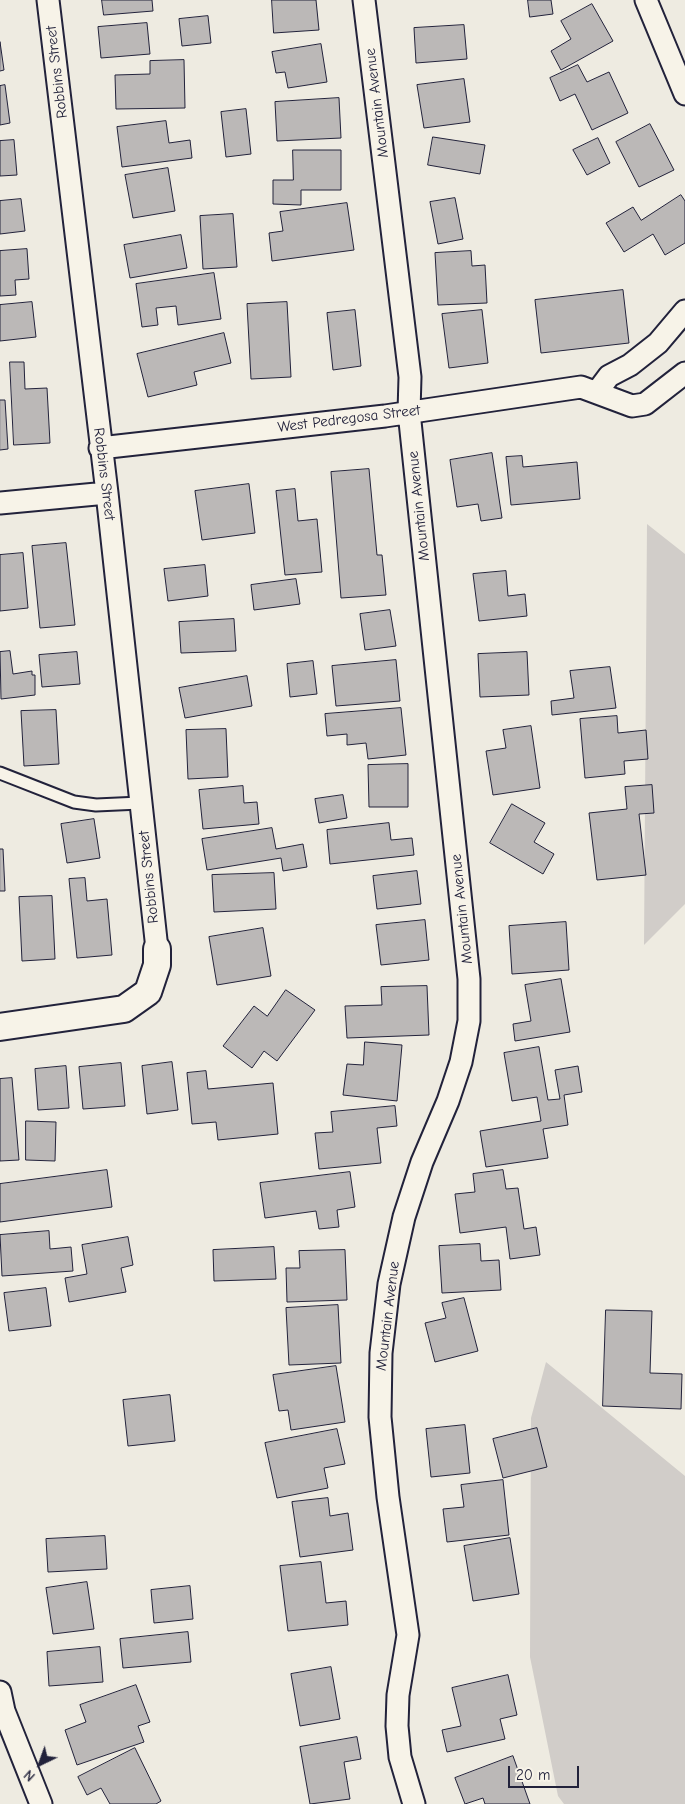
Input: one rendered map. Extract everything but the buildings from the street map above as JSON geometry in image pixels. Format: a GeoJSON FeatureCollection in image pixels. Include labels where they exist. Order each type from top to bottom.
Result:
{"type":"FeatureCollection","features":[{"type":"Feature","properties":{"kind":"street","name":"Robbins Street"},"geometry":{"type":"LineString","coordinates":[[48,0],[100,448],[107,492],[157,948]]}},
{"type":"Feature","properties":{"kind":"street","name":"Mountain Avenue"},"geometry":{"type":"LineString","coordinates":[[364,0],[410,377],[409,412],[469,979],[469,1021],[462,1062],[422,1162],[404,1217],[389,1284],[381,1353],[380,1417],[388,1497],[408,1635],[398,1695],[397,1726],[400,1757],[414,1804]]}},
{"type":"Feature","properties":{"kind":"street"},"geometry":{"type":"LineString","coordinates":[[646,0],[685,94]]}},
{"type":"Feature","properties":{"kind":"street"},"geometry":{"type":"LineString","coordinates":[[596,392],[609,376],[630,365],[658,343],[685,311]]}},
{"type":"Feature","properties":{"kind":"street","name":"West Pedregosa Street"},"geometry":{"type":"LineString","coordinates":[[100,448],[409,412],[581,387],[632,406],[645,404],[685,373]]}},
{"type":"Feature","properties":{"kind":"street"},"geometry":{"type":"LineString","coordinates":[[0,503],[74,498],[107,492]]}},
{"type":"Feature","properties":{"kind":"street"},"geometry":{"type":"LineString","coordinates":[[0,1027],[124,1009],[148,992],[157,965],[157,948]]}},
{"type":"Feature","properties":{"kind":"street"},"geometry":{"type":"LineString","coordinates":[[0,1692],[7,1719],[41,1804]]}},
{"type":"Feature","properties":{"kind":"lane"},"geometry":{"type":"LineString","coordinates":[[0,773],[74,802],[96,805],[140,803]]}},
{"type":"Feature","properties":{"kind":"shaded area"},"geometry":{"type":"Polygon","coordinates":[[[647,524],[685,554],[685,904],[644,945],[647,524]]]}},
{"type":"Feature","properties":{"kind":"shaded area"},"geometry":{"type":"Polygon","coordinates":[[[546,1362],[685,1476],[685,1804],[564,1804],[558,1796],[530,1657],[531,1418],[546,1362]]]}}]}
